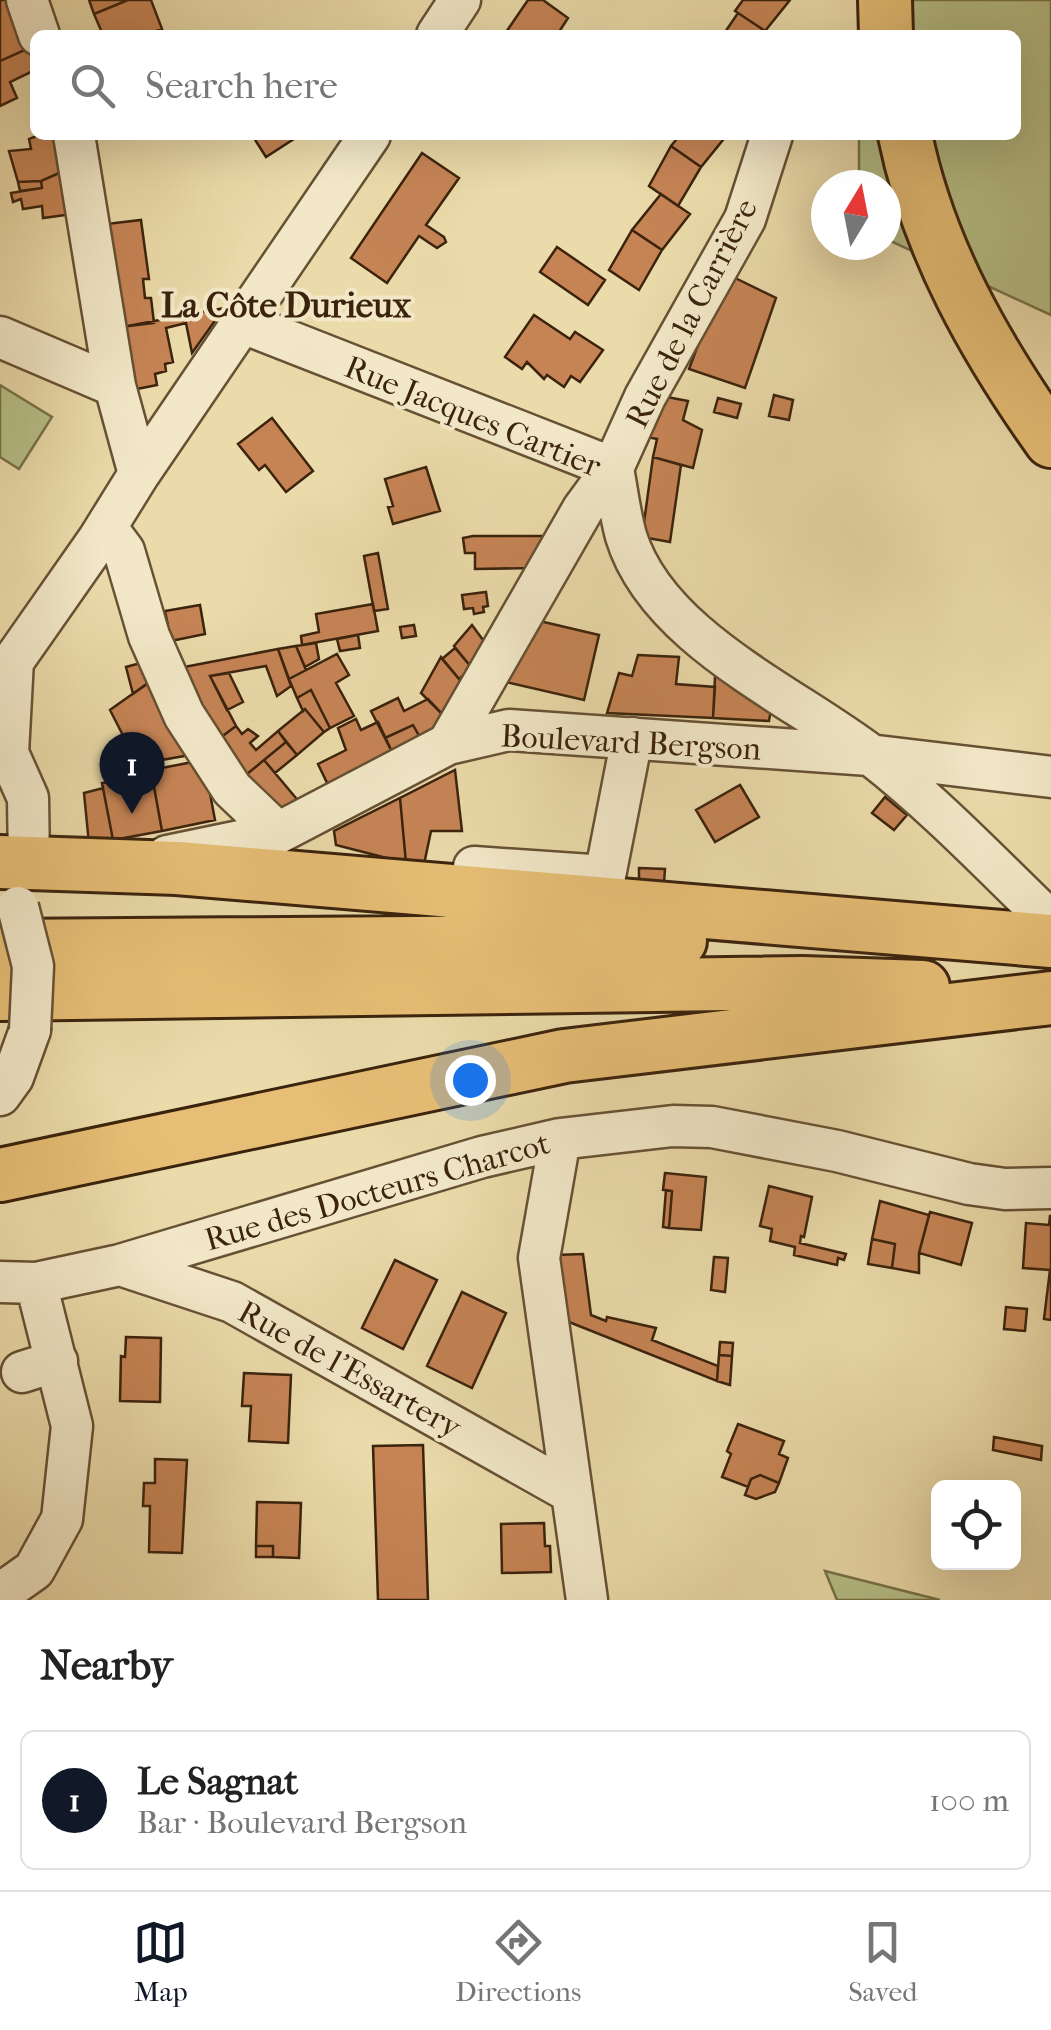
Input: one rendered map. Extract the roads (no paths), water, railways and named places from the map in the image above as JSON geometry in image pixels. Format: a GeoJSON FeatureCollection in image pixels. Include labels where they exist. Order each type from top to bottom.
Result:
{"type":"FeatureCollection","features":[{"type":"Feature","properties":{"kind":"main road"},"geometry":{"type":"LineString","coordinates":[[884,0],[886,30]]}},
{"type":"Feature","properties":{"kind":"main road"},"geometry":{"type":"LineString","coordinates":[[906,140],[911,166],[948,269],[1002,371],[1051,441]]}},
{"type":"Feature","properties":{"kind":"main road"},"geometry":{"type":"LineString","coordinates":[[10,892],[119,866],[177,868],[1051,942]]}},
{"type":"Feature","properties":{"kind":"main road"},"geometry":{"type":"LineString","coordinates":[[10,892],[528,940],[1051,942]]}},
{"type":"Feature","properties":{"kind":"main road"},"geometry":{"type":"LineString","coordinates":[[15,1012],[802,983],[1051,995]]}},
{"type":"Feature","properties":{"kind":"main road"},"geometry":{"type":"LineString","coordinates":[[0,1175],[564,1056],[1051,995]]}},
{"type":"Feature","properties":{"kind":"street"},"geometry":{"type":"LineString","coordinates":[[27,0],[38,30]]}},
{"type":"Feature","properties":{"kind":"street"},"geometry":{"type":"LineString","coordinates":[[440,30],[460,0]]}},
{"type":"Feature","properties":{"kind":"street"},"geometry":{"type":"LineString","coordinates":[[75,140],[114,386],[139,474]]}},
{"type":"Feature","properties":{"kind":"street"},"geometry":{"type":"LineString","coordinates":[[0,1095],[13,1077],[15,1012],[33,966],[10,892],[28,798],[8,753],[6,670],[115,539],[139,474],[367,140]]}},
{"type":"Feature","properties":{"kind":"street","name":"Rue de la Carrière"},"geometry":{"type":"LineString","coordinates":[[448,744],[582,509],[612,468],[645,397],[744,219],[770,140]]}},
{"type":"Feature","properties":{"kind":"street","name":"Rue Jacques Cartier"},"geometry":{"type":"LineString","coordinates":[[243,324],[612,468],[627,537],[657,592],[700,638],[870,754],[923,799],[1051,922]]}},
{"type":"Feature","properties":{"kind":"street"},"geometry":{"type":"LineString","coordinates":[[0,336],[114,386]]}},
{"type":"Feature","properties":{"kind":"street"},"geometry":{"type":"LineString","coordinates":[[115,539],[149,636],[184,715],[232,789],[278,833]]}},
{"type":"Feature","properties":{"kind":"street","name":"Boulevard Bergson"},"geometry":{"type":"LineString","coordinates":[[119,866],[278,833],[448,744],[509,730],[870,754],[1051,777]]}},
{"type":"Feature","properties":{"kind":"street"},"geometry":{"type":"LineString","coordinates":[[474,867],[605,876],[632,738]]}},
{"type":"Feature","properties":{"kind":"street","name":"Rue des Docteurs Charcot"},"geometry":{"type":"LineString","coordinates":[[18,1282],[120,1264],[376,1187],[560,1139],[673,1126],[712,1128],[837,1150],[970,1184],[1005,1189],[1051,1188]]}},
{"type":"Feature","properties":{"kind":"street"},"geometry":{"type":"LineString","coordinates":[[560,1139],[539,1258],[587,1600]]}},
{"type":"Feature","properties":{"kind":"street","name":"Rue de l'Essartery"},"geometry":{"type":"LineString","coordinates":[[120,1264],[232,1302],[572,1492]]}},
{"type":"Feature","properties":{"kind":"street"},"geometry":{"type":"LineString","coordinates":[[0,1594],[34,1570],[62,1519],[72,1426],[40,1367],[18,1282]]}},
{"type":"Feature","properties":{"kind":"place","name":"Le Sagnat"},"geometry":{"type":"Point","coordinates":[132,814]}},
{"type":"Feature","properties":{"kind":"district","name":"La Côte Durieux"},"geometry":{"type":"Point","coordinates":[286,305]}}]}
